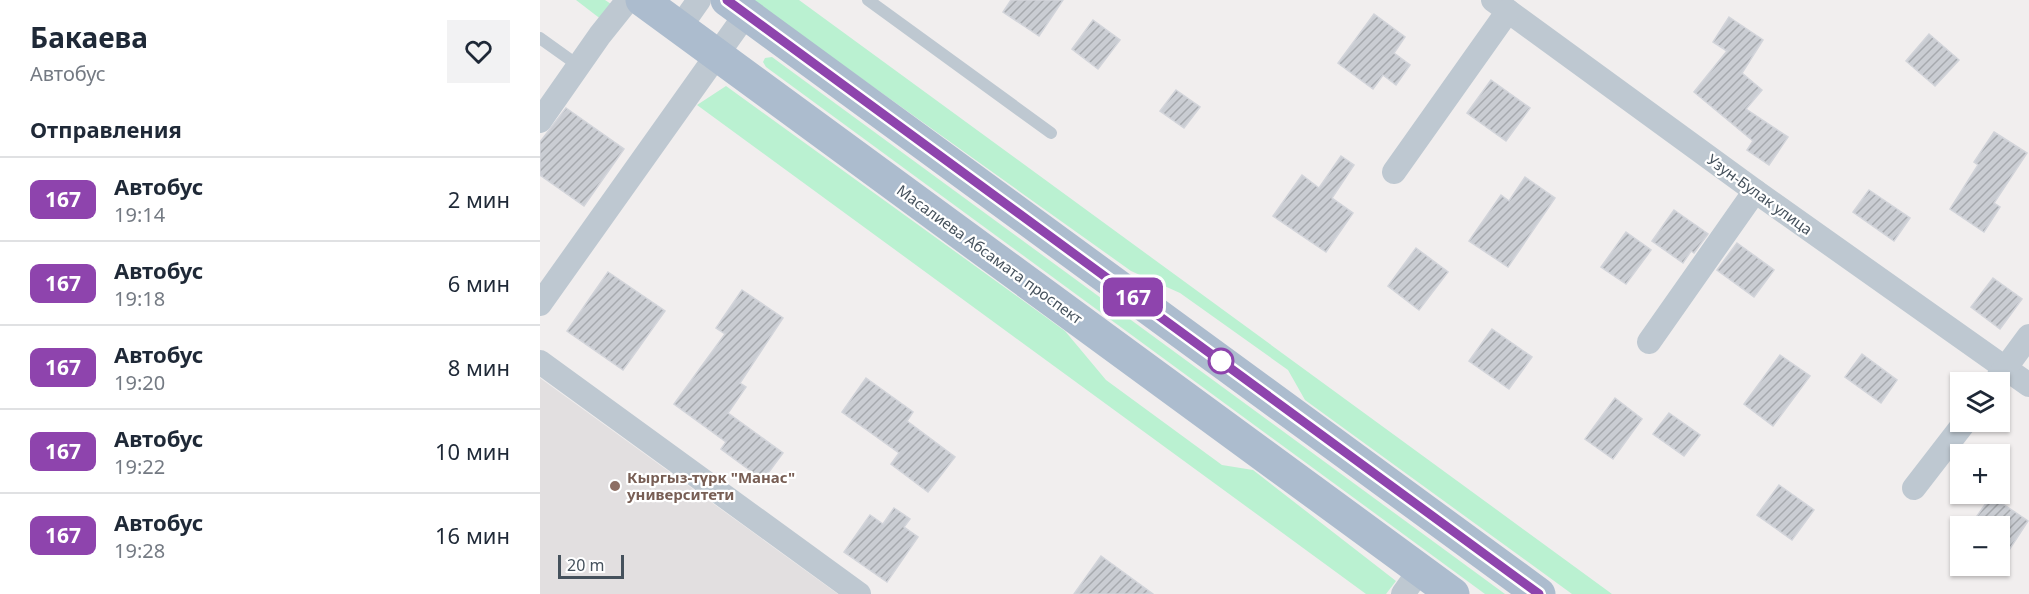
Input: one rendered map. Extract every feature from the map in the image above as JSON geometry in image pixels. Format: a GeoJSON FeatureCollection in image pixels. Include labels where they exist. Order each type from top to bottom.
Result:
{"type":"FeatureCollection","features":[{"type":"Feature","properties":{"kind":"main road","name":"Масалиева Абсамата проспект"},"geometry":{"type":"LineString","coordinates":[[642,0],[717,54],[1412,582],[1454,594]]}},
{"type":"Feature","properties":{"kind":"main road"},"geometry":{"type":"LineString","coordinates":[[736,7],[1539,594]]}},
{"type":"Feature","properties":{"kind":"street"},"geometry":{"type":"LineString","coordinates":[[540,121],[628,0]]}},
{"type":"Feature","properties":{"kind":"street"},"geometry":{"type":"LineString","coordinates":[[680,27],[699,0]]}},
{"type":"Feature","properties":{"kind":"street"},"geometry":{"type":"LineString","coordinates":[[1394,171],[1501,6]]}},
{"type":"Feature","properties":{"kind":"street","name":"Узун-Булак улица"},"geometry":{"type":"LineString","coordinates":[[1501,6],[1755,191],[1995,372]]}},
{"type":"Feature","properties":{"kind":"street"},"geometry":{"type":"LineString","coordinates":[[540,304],[717,54],[736,7]]}},
{"type":"Feature","properties":{"kind":"street"},"geometry":{"type":"LineString","coordinates":[[1649,342],[1755,191]]}},
{"type":"Feature","properties":{"kind":"street"},"geometry":{"type":"LineString","coordinates":[[2003,372],[2029,336]]}},
{"type":"Feature","properties":{"kind":"street"},"geometry":{"type":"LineString","coordinates":[[540,362],[859,594]]}},
{"type":"Feature","properties":{"kind":"street","name":"Узун-Булак улица"},"geometry":{"type":"LineString","coordinates":[[2010,379],[2029,385]]}},
{"type":"Feature","properties":{"kind":"street"},"geometry":{"type":"LineString","coordinates":[[1914,488],[1957,432]]}},
{"type":"Feature","properties":{"kind":"lane"},"geometry":{"type":"LineString","coordinates":[[868,0],[1051,133]]}},
{"type":"Feature","properties":{"kind":"lane"},"geometry":{"type":"LineString","coordinates":[[540,38],[579,66]]}},
{"type":"Feature","properties":{"kind":"shaded area","name":"Кыргыз-түрк \"Манас\" университети"},"geometry":{"type":"Polygon","coordinates":[[[540,378],[838,594],[540,594],[540,378]]]}},
{"type":"Feature","properties":{"kind":"green space"},"geometry":{"type":"Polygon","coordinates":[[[576,0],[605,0],[611,4],[602,20],[576,0]]]}},
{"type":"Feature","properties":{"kind":"green space"},"geometry":{"type":"Polygon","coordinates":[[[754,0],[799,0],[1612,594],[1572,594],[1305,400],[1288,370],[1180,293],[1131,271],[754,0]]]}},
{"type":"Feature","properties":{"kind":"green space"},"geometry":{"type":"Polygon","coordinates":[[[772,57],[1505,594],[1485,594],[766,67],[763,62],[765,58],[772,57]]]}},
{"type":"Feature","properties":{"kind":"green space"},"geometry":{"type":"Polygon","coordinates":[[[726,86],[1065,331],[1106,380],[1222,465],[1253,470],[1396,581],[1386,594],[1366,594],[697,105],[726,86]]]}},
{"type":"Feature","properties":{"kind":"building"},"geometry":{"type":"Polygon","coordinates":[[[1011,0],[1063,0],[1039,36],[1003,12],[1011,0]]]}},
{"type":"Feature","properties":{"kind":"building"},"geometry":{"type":"Polygon","coordinates":[[[1374,14],[1405,37],[1394,53],[1410,65],[1396,85],[1383,75],[1373,89],[1338,63],[1374,14]]]}},
{"type":"Feature","properties":{"kind":"building"},"geometry":{"type":"Polygon","coordinates":[[[1729,17],[1763,40],[1742,73],[1762,90],[1746,109],[1788,137],[1769,165],[1747,150],[1753,141],[1694,92],[1727,51],[1713,42],[1729,17]]]}},
{"type":"Feature","properties":{"kind":"building"},"geometry":{"type":"Polygon","coordinates":[[[1093,20],[1120,40],[1098,69],[1072,49],[1093,20]]]}},
{"type":"Feature","properties":{"kind":"building"},"geometry":{"type":"Polygon","coordinates":[[[1929,34],[1959,60],[1935,86],[1906,61],[1929,34]]]}},
{"type":"Feature","properties":{"kind":"building"},"geometry":{"type":"Polygon","coordinates":[[[1491,80],[1530,108],[1506,141],[1467,113],[1491,80]]]}},
{"type":"Feature","properties":{"kind":"building"},"geometry":{"type":"Polygon","coordinates":[[[1176,90],[1200,107],[1184,128],[1160,111],[1176,90]]]}},
{"type":"Feature","properties":{"kind":"building"},"geometry":{"type":"Polygon","coordinates":[[[566,108],[624,149],[584,206],[540,175],[540,142],[566,108]]]}},
{"type":"Feature","properties":{"kind":"building"},"geometry":{"type":"Polygon","coordinates":[[[1994,132],[2027,153],[1994,203],[2000,207],[1984,232],[1950,209],[1978,165],[1974,162],[1994,132]]]}},
{"type":"Feature","properties":{"kind":"building"},"geometry":{"type":"Polygon","coordinates":[[[1341,156],[1354,165],[1332,198],[1353,213],[1326,252],[1273,216],[1302,175],[1319,188],[1341,156]]]}},
{"type":"Feature","properties":{"kind":"building"},"geometry":{"type":"Polygon","coordinates":[[[1525,177],[1555,198],[1508,267],[1469,241],[1501,195],[1509,201],[1525,177]]]}},
{"type":"Feature","properties":{"kind":"building"},"geometry":{"type":"Polygon","coordinates":[[[1869,190],[1910,218],[1894,241],[1853,212],[1869,190]]]}},
{"type":"Feature","properties":{"kind":"building"},"geometry":{"type":"Polygon","coordinates":[[[1674,210],[1708,234],[1694,253],[1691,251],[1683,263],[1652,241],[1674,210]]]}},
{"type":"Feature","properties":{"kind":"building"},"geometry":{"type":"Polygon","coordinates":[[[1626,232],[1651,250],[1626,284],[1601,267],[1626,232]]]}},
{"type":"Feature","properties":{"kind":"building"},"geometry":{"type":"Polygon","coordinates":[[[1737,243],[1774,270],[1754,297],[1717,270],[1737,243]]]}},
{"type":"Feature","properties":{"kind":"building"},"geometry":{"type":"Polygon","coordinates":[[[1416,248],[1448,272],[1419,310],[1388,286],[1416,248]]]}},
{"type":"Feature","properties":{"kind":"building"},"geometry":{"type":"Polygon","coordinates":[[[608,272],[665,311],[623,370],[567,331],[608,272]]]}},
{"type":"Feature","properties":{"kind":"building"},"geometry":{"type":"Polygon","coordinates":[[[1993,278],[2022,299],[2000,329],[1971,307],[1993,278]]]}},
{"type":"Feature","properties":{"kind":"building"},"geometry":{"type":"Polygon","coordinates":[[[742,290],[783,318],[740,383],[746,387],[728,413],[783,453],[763,480],[721,449],[726,442],[674,404],[725,334],[716,328],[742,290]]]}},
{"type":"Feature","properties":{"kind":"building"},"geometry":{"type":"Polygon","coordinates":[[[1492,329],[1532,357],[1509,389],[1469,361],[1492,329]]]}},
{"type":"Feature","properties":{"kind":"building"},"geometry":{"type":"Polygon","coordinates":[[[1862,354],[1897,380],[1881,403],[1845,377],[1862,354]]]}},
{"type":"Feature","properties":{"kind":"building"},"geometry":{"type":"Polygon","coordinates":[[[1780,355],[1810,376],[1773,426],[1744,404],[1780,355]]]}},
{"type":"Feature","properties":{"kind":"building"},"geometry":{"type":"Polygon","coordinates":[[[866,378],[913,412],[907,421],[955,457],[928,492],[891,464],[899,453],[842,412],[866,378]]]}},
{"type":"Feature","properties":{"kind":"building"},"geometry":{"type":"Polygon","coordinates":[[[1615,398],[1642,419],[1613,459],[1585,439],[1615,398]]]}},
{"type":"Feature","properties":{"kind":"building"},"geometry":{"type":"Polygon","coordinates":[[[1669,413],[1700,435],[1684,456],[1653,434],[1669,413]]]}},
{"type":"Feature","properties":{"kind":"building"},"geometry":{"type":"Polygon","coordinates":[[[1779,485],[1814,510],[1792,540],[1757,515],[1779,485]]]}},
{"type":"Feature","properties":{"kind":"building"},"geometry":{"type":"Polygon","coordinates":[[[1985,504],[2003,504],[2028,521],[2010,549],[2010,516],[1977,516],[1985,504]]]}},
{"type":"Feature","properties":{"kind":"building"},"geometry":{"type":"Polygon","coordinates":[[[894,508],[910,519],[904,527],[918,537],[887,582],[844,552],[870,515],[883,524],[894,508]]]}},
{"type":"Feature","properties":{"kind":"building"},"geometry":{"type":"Polygon","coordinates":[[[1101,556],[1153,594],[1074,594],[1101,556]]]}},
{"type":"Feature","properties":{"kind":"bus line","name":"167"},"geometry":{"type":"LineString","coordinates":[[727,0],[1539,594]]}},
{"type":"Feature","properties":{"kind":"place","name":"Кыргыз-түрк \"Манас\" университети"},"geometry":{"type":"Point","coordinates":[615,486]}}]}
